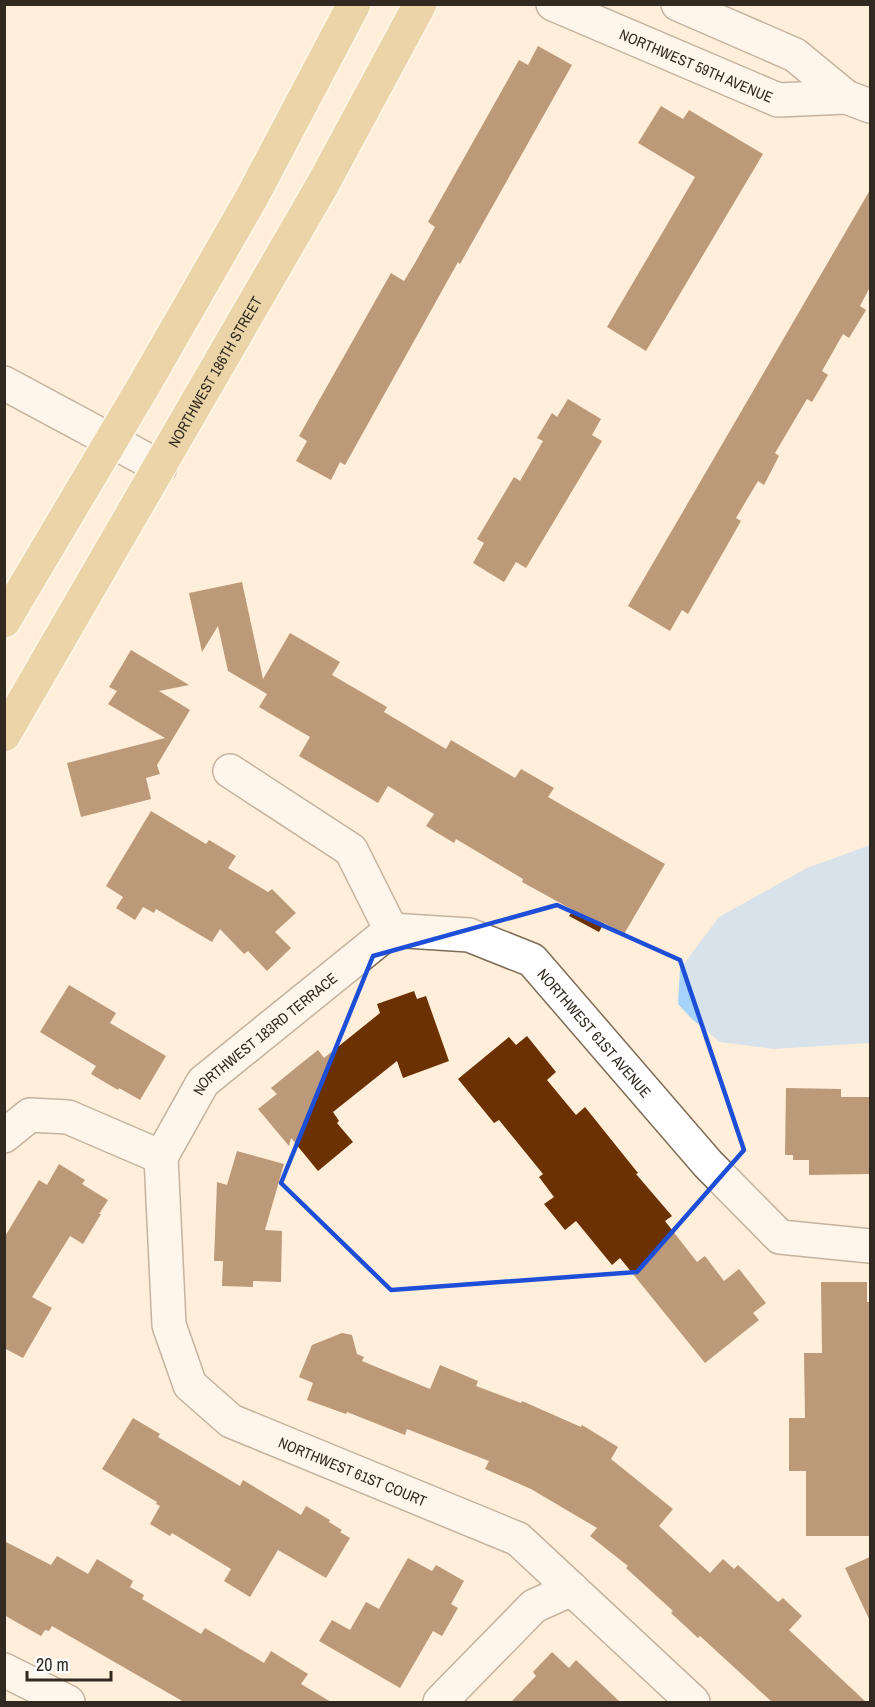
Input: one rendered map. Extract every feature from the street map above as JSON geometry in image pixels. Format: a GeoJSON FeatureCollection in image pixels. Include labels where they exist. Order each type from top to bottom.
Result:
{"type":"FeatureCollection","features":[{"type":"Feature","properties":{"kind":"main road"},"geometry":{"type":"LineString","coordinates":[[4,621],[252,197],[354,4]]}},
{"type":"Feature","properties":{"kind":"main road","name":"NORTHWEST 186TH STREET"},"geometry":{"type":"LineString","coordinates":[[4,735],[323,184],[418,6]]}},
{"type":"Feature","properties":{"kind":"street","name":"NORTHWEST 59TH AVENUE"},"geometry":{"type":"LineString","coordinates":[[553,4],[778,100],[858,101]]}},
{"type":"Feature","properties":{"kind":"street","name":"NORTHWEST 59TH AVENUE"},"geometry":{"type":"LineString","coordinates":[[678,4],[795,55],[858,101]]}},
{"type":"Feature","properties":{"kind":"street"},"geometry":{"type":"LineString","coordinates":[[4,383],[160,467]]}},
{"type":"Feature","properties":{"kind":"street"},"geometry":{"type":"LineString","coordinates":[[230,771],[351,850],[391,930]]}},
{"type":"Feature","properties":{"kind":"street","name":"NORTHWEST 183RD TERRACE"},"geometry":{"type":"LineString","coordinates":[[160,1157],[202,1082],[391,930]]}},
{"type":"Feature","properties":{"kind":"street","name":"NORTHWEST 61ST AVENUE"},"geometry":{"type":"LineString","coordinates":[[391,930],[469,935],[532,960],[708,1164],[780,1237],[870,1246]]}},
{"type":"Feature","properties":{"kind":"street"},"geometry":{"type":"LineString","coordinates":[[4,1136],[30,1115],[68,1117],[160,1157]]}},
{"type":"Feature","properties":{"kind":"street","name":"NORTHWEST 61ST COURT"},"geometry":{"type":"LineString","coordinates":[[160,1157],[169,1325],[190,1385],[231,1421],[518,1539],[693,1702]]}},
{"type":"Feature","properties":{"kind":"street"},"geometry":{"type":"LineString","coordinates":[[440,1702],[534,1606],[572,1589]]}},
{"type":"Feature","properties":{"kind":"street"},"geometry":{"type":"LineString","coordinates":[[4,1670],[68,1702]]}},
{"type":"Feature","properties":{"kind":"highlighted area"},"geometry":{"type":"Polygon","coordinates":[[[557,905],[680,960],[744,1150],[637,1272],[391,1290],[281,1183],[373,956],[557,905]]]}},
{"type":"Feature","properties":{"kind":"water"},"geometry":{"type":"Polygon","coordinates":[[[870,845],[870,1043],[773,1049],[720,1042],[678,1004],[680,969],[719,917],[807,868],[870,845]]]}},
{"type":"Feature","properties":{"kind":"building"},"geometry":{"type":"Polygon","coordinates":[[[538,46],[572,65],[460,264],[458,262],[345,465],[340,462],[331,480],[296,461],[307,441],[299,436],[391,273],[404,281],[415,263],[435,227],[428,222],[519,60],[528,65],[538,46]]]}},
{"type":"Feature","properties":{"kind":"building"},"geometry":{"type":"Polygon","coordinates":[[[661,106],[683,119],[689,110],[763,154],[646,351],[607,327],[695,177],[638,143],[661,106]]]}},
{"type":"Feature","properties":{"kind":"building"},"geometry":{"type":"Polygon","coordinates":[[[870,190],[870,287],[860,306],[866,310],[849,338],[843,334],[822,371],[828,375],[812,402],[807,399],[775,453],[779,456],[764,485],[758,481],[736,518],[741,521],[688,614],[682,610],[670,631],[628,606],[870,190]]]}},
{"type":"Feature","properties":{"kind":"building"},"geometry":{"type":"Polygon","coordinates":[[[568,399],[601,419],[592,435],[602,441],[526,568],[516,562],[504,582],[473,563],[484,543],[477,539],[514,477],[520,481],[543,441],[537,438],[552,413],[557,417],[568,399]]]}},
{"type":"Feature","properties":{"kind":"building"},"geometry":{"type":"Polygon","coordinates":[[[242,582],[263,679],[290,633],[340,662],[332,675],[387,707],[384,712],[446,749],[451,740],[515,778],[521,769],[554,788],[548,797],[665,864],[624,934],[604,923],[599,932],[569,916],[573,910],[522,882],[523,879],[456,839],[454,843],[426,826],[434,814],[388,786],[378,803],[299,756],[310,737],[259,707],[267,694],[228,671],[218,626],[202,652],[189,593],[242,582]]]}},
{"type":"Feature","properties":{"kind":"building"},"geometry":{"type":"Polygon","coordinates":[[[131,650],[189,685],[159,691],[190,710],[157,765],[160,774],[146,778],[151,799],[81,817],[67,763],[165,738],[108,704],[117,691],[109,687],[131,650]]]}},
{"type":"Feature","properties":{"kind":"building"},"geometry":{"type":"Polygon","coordinates":[[[151,811],[206,844],[209,840],[236,856],[228,868],[268,892],[272,889],[296,913],[275,932],[291,948],[267,971],[248,951],[244,954],[220,929],[212,942],[156,909],[154,913],[143,907],[135,920],[116,908],[123,897],[106,886],[151,811]]]}},
{"type":"Feature","properties":{"kind":"building"},"geometry":{"type":"Polygon","coordinates":[[[69,985],[116,1013],[110,1023],[166,1056],[140,1100],[91,1074],[96,1066],[40,1032],[69,985]]]}},
{"type":"Feature","properties":{"kind":"building"},"geometry":{"type":"Polygon","coordinates":[[[414,991],[417,999],[426,996],[449,1061],[403,1078],[397,1061],[333,1112],[339,1121],[337,1123],[353,1142],[318,1171],[291,1138],[289,1146],[258,1109],[277,1094],[271,1088],[318,1050],[324,1058],[380,1013],[377,1004],[414,991]]]}},
{"type":"Feature","properties":{"kind":"building"},"geometry":{"type":"Polygon","coordinates":[[[527,1036],[556,1072],[547,1080],[576,1115],[585,1107],[638,1173],[636,1174],[672,1216],[665,1221],[697,1262],[705,1256],[724,1281],[739,1269],[766,1303],[753,1313],[759,1320],[705,1363],[620,1258],[612,1265],[576,1221],[565,1230],[544,1204],[554,1197],[539,1177],[543,1174],[499,1120],[494,1123],[458,1079],[509,1037],[516,1045],[527,1036]]]}},
{"type":"Feature","properties":{"kind":"building"},"geometry":{"type":"Polygon","coordinates":[[[786,1088],[841,1089],[841,1097],[870,1097],[870,1174],[809,1175],[809,1160],[793,1160],[793,1155],[785,1155],[786,1088]]]}},
{"type":"Feature","properties":{"kind":"building"},"geometry":{"type":"Polygon","coordinates":[[[237,1151],[284,1164],[265,1230],[282,1231],[281,1282],[253,1281],[253,1287],[222,1286],[223,1261],[214,1261],[217,1182],[227,1185],[237,1151]]]}},
{"type":"Feature","properties":{"kind":"building"},"geometry":{"type":"Polygon","coordinates":[[[59,1164],[85,1180],[82,1184],[108,1200],[83,1244],[70,1236],[32,1297],[52,1308],[23,1358],[4,1348],[4,1238],[39,1180],[47,1185],[59,1164]]]}},
{"type":"Feature","properties":{"kind":"building"},"geometry":{"type":"Polygon","coordinates":[[[821,1282],[867,1282],[867,1302],[870,1302],[870,1536],[806,1536],[806,1471],[789,1471],[789,1418],[805,1418],[804,1353],[822,1353],[821,1282]]]}},
{"type":"Feature","properties":{"kind":"building"},"geometry":{"type":"Polygon","coordinates":[[[342,1333],[352,1335],[357,1354],[364,1357],[362,1361],[430,1389],[440,1365],[478,1381],[476,1386],[521,1403],[522,1401],[581,1427],[582,1425],[618,1447],[611,1459],[673,1509],[659,1526],[710,1573],[723,1559],[734,1569],[738,1565],[778,1602],[783,1598],[802,1616],[789,1630],[866,1702],[772,1702],[700,1636],[698,1638],[671,1613],[673,1611],[626,1568],[628,1566],[590,1536],[597,1528],[531,1489],[485,1469],[489,1461],[407,1429],[405,1435],[347,1412],[346,1414],[307,1400],[313,1383],[299,1377],[312,1345],[342,1333]]]}},
{"type":"Feature","properties":{"kind":"building"},"geometry":{"type":"Polygon","coordinates":[[[133,1418],[160,1434],[158,1437],[240,1486],[243,1480],[301,1515],[306,1506],[330,1520],[329,1522],[342,1530],[340,1532],[350,1538],[326,1578],[278,1550],[250,1597],[224,1581],[231,1569],[172,1533],[170,1536],[150,1524],[160,1506],[156,1504],[157,1502],[102,1469],[133,1418]]]}},
{"type":"Feature","properties":{"kind":"building"},"geometry":{"type":"Polygon","coordinates":[[[4,1541],[51,1565],[57,1556],[88,1574],[97,1559],[133,1581],[130,1587],[144,1595],[142,1599],[201,1634],[205,1628],[264,1663],[271,1651],[308,1674],[301,1684],[331,1702],[184,1702],[52,1626],[41,1636],[4,1615],[4,1541]]]}},
{"type":"Feature","properties":{"kind":"building"},"geometry":{"type":"Polygon","coordinates":[[[870,1557],[870,1621],[845,1568],[870,1557]]]}},
{"type":"Feature","properties":{"kind":"building"},"geometry":{"type":"Polygon","coordinates":[[[408,1558],[432,1571],[436,1565],[464,1581],[451,1604],[458,1608],[442,1636],[433,1631],[400,1688],[319,1641],[332,1620],[350,1630],[366,1602],[379,1609],[408,1558]]]}},
{"type":"Feature","properties":{"kind":"building"},"geometry":{"type":"Polygon","coordinates":[[[552,1652],[569,1668],[576,1660],[620,1702],[511,1702],[536,1676],[533,1672],[552,1652]]]}}]}
